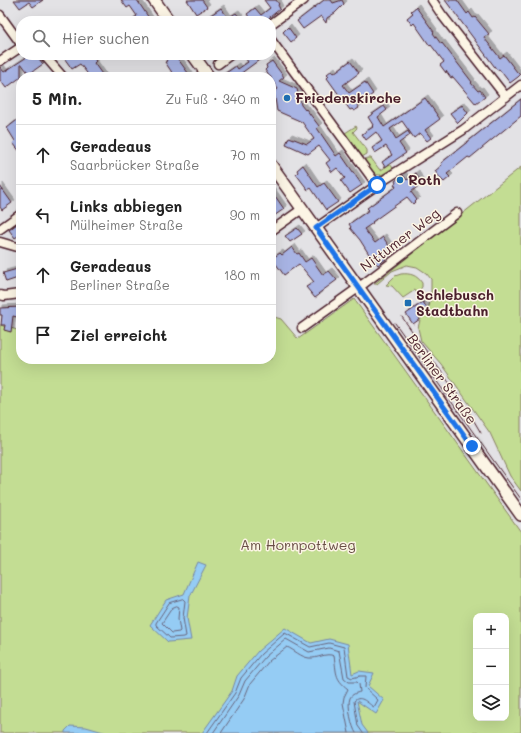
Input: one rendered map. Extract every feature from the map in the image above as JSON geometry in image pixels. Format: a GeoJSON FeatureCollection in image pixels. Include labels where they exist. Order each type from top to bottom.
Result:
{"type":"FeatureCollection","features":[{"type":"Feature","properties":{"kind":"main road"},"geometry":{"type":"LineString","coordinates":[[154,0],[165,16]]}},
{"type":"Feature","properties":{"kind":"main road"},"geometry":{"type":"LineString","coordinates":[[196,60],[204,72]]}},
{"type":"Feature","properties":{"kind":"main road","name":"Berliner Straße"},"geometry":{"type":"LineString","coordinates":[[276,172],[521,515]]}},
{"type":"Feature","properties":{"kind":"street"},"geometry":{"type":"LineString","coordinates":[[276,20],[304,0]]}},
{"type":"Feature","properties":{"kind":"street"},"geometry":{"type":"LineString","coordinates":[[432,0],[506,97]]}},
{"type":"Feature","properties":{"kind":"street"},"geometry":{"type":"LineString","coordinates":[[0,15],[16,38]]}},
{"type":"Feature","properties":{"kind":"street"},"geometry":{"type":"LineString","coordinates":[[276,47],[377,185]]}},
{"type":"Feature","properties":{"kind":"street"},"geometry":{"type":"LineString","coordinates":[[0,61],[16,49]]}},
{"type":"Feature","properties":{"kind":"street"},"geometry":{"type":"LineString","coordinates":[[48,60],[59,72]]}},
{"type":"Feature","properties":{"kind":"street"},"geometry":{"type":"LineString","coordinates":[[218,64],[223,60]]}},
{"type":"Feature","properties":{"kind":"street"},"geometry":{"type":"LineString","coordinates":[[316,228],[377,185],[463,130],[521,85]]}},
{"type":"Feature","properties":{"kind":"street"},"geometry":{"type":"LineString","coordinates":[[276,227],[302,209]]}},
{"type":"Feature","properties":{"kind":"street","name":"Nittumer Weg"},"geometry":{"type":"LineString","coordinates":[[302,328],[358,288],[457,213]]}},
{"type":"Feature","properties":{"kind":"street"},"geometry":{"type":"LineString","coordinates":[[0,229],[16,218]]}},
{"type":"Feature","properties":{"kind":"street"},"geometry":{"type":"LineString","coordinates":[[0,242],[16,247]]}},
{"type":"Feature","properties":{"kind":"street"},"geometry":{"type":"LineString","coordinates":[[0,295],[16,294]]}},
{"type":"Feature","properties":{"kind":"green space"},"geometry":{"type":"Polygon","coordinates":[[[356,126],[357,128],[353,132],[367,150],[367,154],[362,157],[345,133],[356,126]]]}},
{"type":"Feature","properties":{"kind":"green space"},"geometry":{"type":"Polygon","coordinates":[[[371,158],[381,170],[390,164],[393,168],[380,175],[374,173],[364,160],[371,158]]]}},
{"type":"Feature","properties":{"kind":"green space"},"geometry":{"type":"Polygon","coordinates":[[[521,167],[521,491],[510,476],[490,433],[441,364],[421,341],[418,328],[420,320],[429,306],[431,296],[431,279],[426,273],[417,267],[407,265],[392,271],[377,284],[374,284],[521,167]]]}},
{"type":"Feature","properties":{"kind":"green space"},"geometry":{"type":"Polygon","coordinates":[[[401,274],[413,275],[420,280],[422,287],[417,293],[415,290],[403,298],[392,286],[386,285],[395,276],[401,274]]]}},
{"type":"Feature","properties":{"kind":"green space","name":"Am Hornpottweg"},"geometry":{"type":"Polygon","coordinates":[[[354,299],[521,532],[521,733],[0,733],[0,325],[16,330],[16,364],[276,364],[276,318],[281,319],[298,339],[354,299]]]}},
{"type":"Feature","properties":{"kind":"water"},"geometry":{"type":"Polygon","coordinates":[[[198,562],[206,565],[190,596],[187,618],[191,640],[168,642],[150,625],[166,600],[184,594],[198,562]]]}},
{"type":"Feature","properties":{"kind":"water"},"geometry":{"type":"Polygon","coordinates":[[[285,628],[311,643],[329,639],[348,644],[352,674],[359,671],[374,673],[368,686],[384,700],[376,714],[357,701],[362,725],[368,733],[202,733],[232,691],[237,676],[258,651],[285,628]]]}},
{"type":"Feature","properties":{"kind":"water"},"geometry":{"type":"Polygon","coordinates":[[[70,726],[86,727],[107,733],[65,733],[70,726]]]}},
{"type":"Feature","properties":{"kind":"building"},"geometry":{"type":"Polygon","coordinates":[[[14,0],[43,0],[33,7],[29,2],[20,8],[14,0]]]}},
{"type":"Feature","properties":{"kind":"building"},"geometry":{"type":"Polygon","coordinates":[[[121,0],[137,0],[148,16],[137,16],[130,6],[127,8],[121,0]]]}},
{"type":"Feature","properties":{"kind":"building"},"geometry":{"type":"Polygon","coordinates":[[[187,0],[202,0],[207,7],[196,14],[187,0]]]}},
{"type":"Feature","properties":{"kind":"building"},"geometry":{"type":"Polygon","coordinates":[[[264,0],[276,0],[280,9],[271,16],[248,16],[247,14],[255,8],[261,15],[270,8],[264,0]]]}},
{"type":"Feature","properties":{"kind":"building"},"geometry":{"type":"Polygon","coordinates":[[[324,0],[331,0],[333,3],[342,0],[344,4],[335,13],[327,18],[326,23],[321,16],[303,29],[297,21],[324,0]]]}},
{"type":"Feature","properties":{"kind":"building"},"geometry":{"type":"Polygon","coordinates":[[[445,0],[457,0],[467,14],[469,12],[473,18],[475,17],[489,34],[484,37],[485,39],[500,58],[504,55],[520,75],[518,77],[510,83],[499,69],[497,70],[445,0]]]}},
{"type":"Feature","properties":{"kind":"building"},"geometry":{"type":"Polygon","coordinates":[[[416,7],[441,44],[442,43],[472,82],[471,83],[478,91],[480,90],[485,97],[476,104],[453,77],[451,78],[446,71],[446,73],[440,65],[444,62],[431,45],[430,46],[414,23],[412,25],[407,18],[413,13],[411,11],[416,7]]]}},
{"type":"Feature","properties":{"kind":"building"},"geometry":{"type":"Polygon","coordinates":[[[221,8],[227,16],[209,16],[221,8]]]}},
{"type":"Feature","properties":{"kind":"building"},"geometry":{"type":"Polygon","coordinates":[[[236,13],[238,16],[231,16],[236,13]]]}},
{"type":"Feature","properties":{"kind":"building"},"geometry":{"type":"Polygon","coordinates":[[[288,27],[296,38],[291,42],[283,32],[288,27]]]}},
{"type":"Feature","properties":{"kind":"building"},"geometry":{"type":"Polygon","coordinates":[[[22,60],[40,60],[43,64],[32,72],[28,72],[21,63],[21,72],[16,72],[16,81],[6,88],[0,80],[0,67],[4,72],[22,60]]]}},
{"type":"Feature","properties":{"kind":"building"},"geometry":{"type":"Polygon","coordinates":[[[66,60],[95,60],[94,63],[100,72],[86,72],[80,64],[72,69],[66,60]]]}},
{"type":"Feature","properties":{"kind":"building"},"geometry":{"type":"Polygon","coordinates":[[[166,60],[179,60],[187,72],[172,72],[165,62],[166,60]]]}},
{"type":"Feature","properties":{"kind":"building"},"geometry":{"type":"Polygon","coordinates":[[[247,60],[259,60],[243,72],[227,72],[236,66],[238,69],[248,62],[247,60]]]}},
{"type":"Feature","properties":{"kind":"building"},"geometry":{"type":"Polygon","coordinates":[[[272,61],[284,77],[279,81],[297,89],[301,105],[319,126],[317,128],[336,156],[340,153],[362,185],[350,193],[341,181],[345,178],[337,168],[332,172],[326,163],[330,160],[319,146],[308,154],[286,144],[289,137],[307,144],[314,139],[302,122],[277,111],[276,90],[278,89],[276,86],[276,72],[266,72],[265,70],[267,68],[266,65],[272,61]]]}},
{"type":"Feature","properties":{"kind":"building"},"geometry":{"type":"Polygon","coordinates":[[[350,61],[359,73],[343,85],[349,93],[365,82],[373,94],[357,105],[359,108],[354,111],[352,109],[350,110],[327,78],[329,76],[327,74],[332,70],[334,73],[350,61]]]}},
{"type":"Feature","properties":{"kind":"building"},"geometry":{"type":"Polygon","coordinates":[[[425,98],[440,119],[425,130],[431,138],[427,141],[420,133],[414,138],[402,121],[390,129],[396,139],[408,131],[410,135],[399,143],[406,153],[385,167],[382,162],[392,155],[386,146],[375,153],[372,148],[382,141],[376,132],[366,140],[362,134],[373,127],[368,117],[384,106],[387,110],[378,117],[384,127],[425,98]]]}},
{"type":"Feature","properties":{"kind":"building"},"geometry":{"type":"Polygon","coordinates":[[[521,99],[521,116],[470,158],[468,157],[447,174],[450,177],[444,182],[435,171],[442,165],[441,163],[521,99]]]}},
{"type":"Feature","properties":{"kind":"building"},"geometry":{"type":"Polygon","coordinates":[[[462,105],[468,113],[458,123],[450,113],[462,105]]]}},
{"type":"Feature","properties":{"kind":"building"},"geometry":{"type":"Polygon","coordinates":[[[16,121],[16,147],[13,143],[15,141],[7,128],[16,121]]]}},
{"type":"Feature","properties":{"kind":"building"},"geometry":{"type":"Polygon","coordinates":[[[303,165],[318,187],[324,183],[338,202],[326,210],[311,188],[308,190],[296,174],[298,172],[297,170],[303,165]]]}},
{"type":"Feature","properties":{"kind":"building"},"geometry":{"type":"Polygon","coordinates":[[[416,173],[421,184],[411,192],[417,200],[413,204],[407,197],[364,229],[375,243],[383,237],[393,252],[378,265],[350,228],[351,227],[349,224],[369,210],[367,208],[396,187],[394,184],[396,183],[395,181],[403,175],[407,180],[416,173]]]}},
{"type":"Feature","properties":{"kind":"building"},"geometry":{"type":"Polygon","coordinates":[[[0,186],[12,203],[2,210],[0,207],[0,186]]]}},
{"type":"Feature","properties":{"kind":"building"},"geometry":{"type":"Polygon","coordinates":[[[276,197],[284,209],[276,215],[276,197]]]}},
{"type":"Feature","properties":{"kind":"building"},"geometry":{"type":"Polygon","coordinates":[[[16,225],[16,237],[15,238],[9,230],[16,225]]]}},
{"type":"Feature","properties":{"kind":"building"},"geometry":{"type":"Polygon","coordinates":[[[297,228],[302,234],[290,242],[285,236],[297,228]]]}},
{"type":"Feature","properties":{"kind":"building"},"geometry":{"type":"Polygon","coordinates":[[[292,247],[297,254],[299,253],[305,262],[311,258],[323,275],[329,271],[337,280],[315,298],[306,287],[314,282],[299,264],[284,275],[276,264],[276,256],[280,253],[282,255],[292,247]]]}},
{"type":"Feature","properties":{"kind":"building"},"geometry":{"type":"Polygon","coordinates":[[[16,269],[16,279],[6,282],[3,273],[16,269]]]}},
{"type":"Feature","properties":{"kind":"building"},"geometry":{"type":"Polygon","coordinates":[[[423,302],[427,308],[418,315],[420,319],[413,324],[406,314],[423,302]]]}},
{"type":"Feature","properties":{"kind":"building"},"geometry":{"type":"Polygon","coordinates":[[[16,307],[16,317],[13,316],[11,332],[4,330],[5,325],[1,325],[2,315],[0,315],[0,308],[16,307]]]}},
{"type":"Feature","properties":{"kind":"tram line"},"geometry":{"type":"LineString","coordinates":[[402,317],[463,402],[481,433]]}},
{"type":"Feature","properties":{"kind":"tram line"},"geometry":{"type":"LineString","coordinates":[[395,323],[521,499]]}},
{"type":"Feature","properties":{"kind":"place","name":"Friedenskirche"},"geometry":{"type":"Point","coordinates":[287,98]}},
{"type":"Feature","properties":{"kind":"place","name":"Roth"},"geometry":{"type":"Point","coordinates":[400,180]}},
{"type":"Feature","properties":{"kind":"place","name":"Schlebusch Stadtbahn"},"geometry":{"type":"Point","coordinates":[408,303]}},
{"type":"Feature","properties":{"kind":"route"},"geometry":{"type":"LineString","coordinates":[[377,185],[316,228],[472,446]]}}]}
